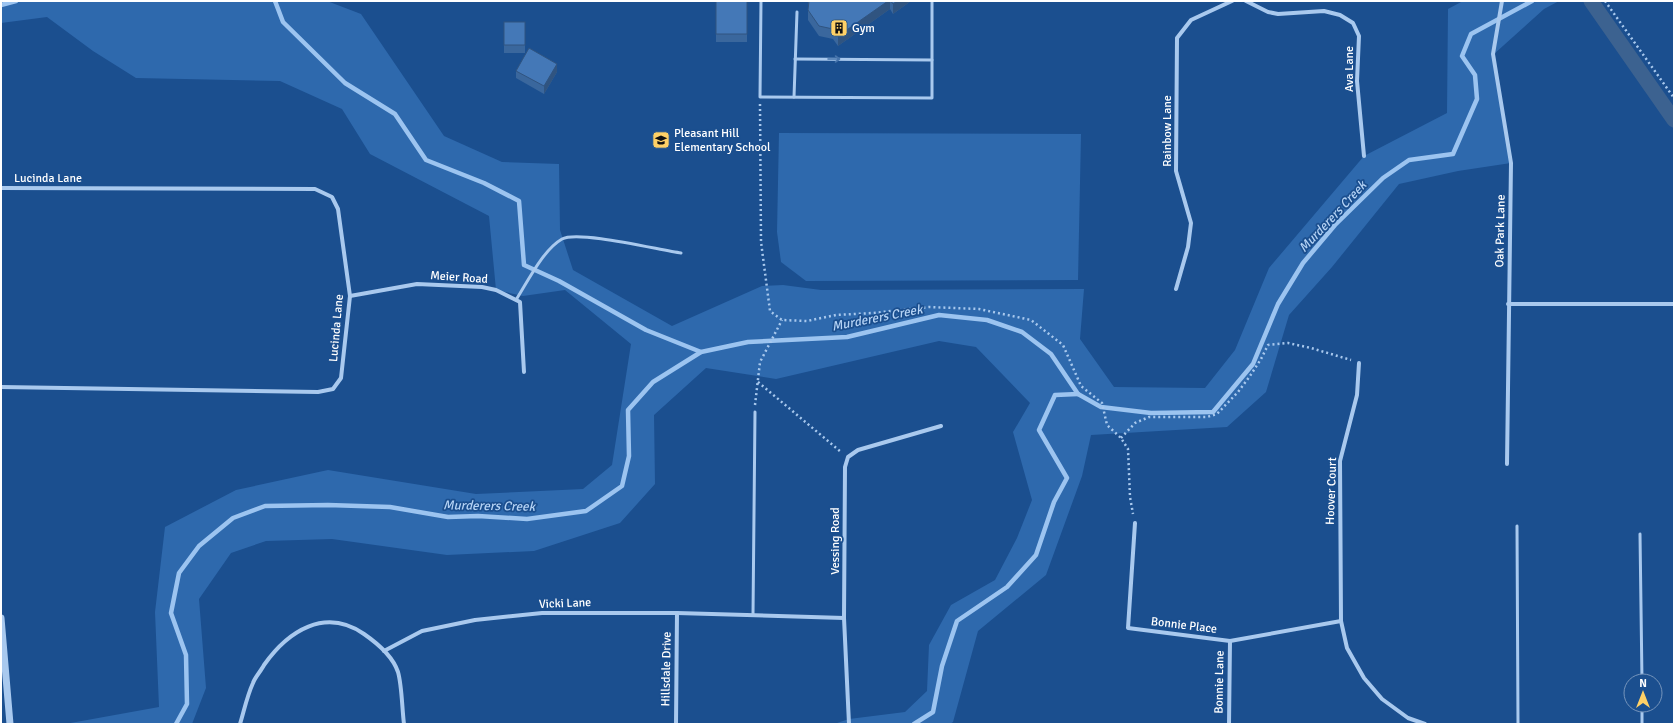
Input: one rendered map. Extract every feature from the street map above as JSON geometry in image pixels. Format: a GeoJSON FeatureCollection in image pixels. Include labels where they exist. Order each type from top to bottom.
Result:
{"type":"FeatureCollection","features":[{"type":"Feature","properties":{"kind":"street","name":"Rainbow Lane"},"geometry":{"type":"LineString","coordinates":[[1176,289],[1188,247],[1191,223],[1176,171],[1177,38],[1191,20],[1232,1]]}},
{"type":"Feature","properties":{"kind":"street","name":"Ava Lane"},"geometry":{"type":"LineString","coordinates":[[1246,1],[1268,12],[1278,14],[1324,11],[1340,14],[1353,23],[1359,36],[1357,81],[1364,156]]}},
{"type":"Feature","properties":{"kind":"street","name":"Oak Park Lane"},"geometry":{"type":"LineString","coordinates":[[1502,3],[1494,54],[1511,163],[1506,464]]}},
{"type":"Feature","properties":{"kind":"street","name":"Lucinda Lane"},"geometry":{"type":"LineString","coordinates":[[1,188],[315,189],[332,197],[338,209],[350,296],[341,378],[333,389],[318,392],[1,387]]}},
{"type":"Feature","properties":{"kind":"street","name":"Meier Road"},"geometry":{"type":"LineString","coordinates":[[350,296],[417,284],[482,287],[496,290],[516,300]]}},
{"type":"Feature","properties":{"kind":"street"},"geometry":{"type":"LineString","coordinates":[[516,300],[520,302],[524,372]]}},
{"type":"Feature","properties":{"kind":"street"},"geometry":{"type":"LineString","coordinates":[[1508,304],[1674,304]]}},
{"type":"Feature","properties":{"kind":"street","name":"Hoover Court"},"geometry":{"type":"LineString","coordinates":[[1359,363],[1357,395],[1340,461],[1341,621],[1347,648],[1364,678],[1382,699],[1408,718],[1425,724]]}},
{"type":"Feature","properties":{"kind":"street"},"geometry":{"type":"LineString","coordinates":[[848,457],[858,450],[941,426]]}},
{"type":"Feature","properties":{"kind":"street","name":"Vessing Road"},"geometry":{"type":"LineString","coordinates":[[848,457],[845,467],[844,618],[849,724]]}},
{"type":"Feature","properties":{"kind":"street","name":"Bonnie Place"},"geometry":{"type":"LineString","coordinates":[[1135,524],[1128,628],[1230,641],[1341,621]]}},
{"type":"Feature","properties":{"kind":"street","name":"Vicki Lane"},"geometry":{"type":"LineString","coordinates":[[384,651],[422,631],[475,620],[542,614],[753,615],[844,618]]}},
{"type":"Feature","properties":{"kind":"street","name":"Hillsdale Drive"},"geometry":{"type":"LineString","coordinates":[[676,724],[677,614]]}},
{"type":"Feature","properties":{"kind":"street"},"geometry":{"type":"LineString","coordinates":[[1,618],[10,724]]}},
{"type":"Feature","properties":{"kind":"street"},"geometry":{"type":"LineString","coordinates":[[240,724],[253,682],[266,663],[289,636],[303,628],[321,622],[335,622],[353,626],[384,651],[398,672],[404,724]]}},
{"type":"Feature","properties":{"kind":"street","name":"Bonnie Lane"},"geometry":{"type":"LineString","coordinates":[[1229,724],[1230,641]]}},
{"type":"Feature","properties":{"kind":"lane"},"geometry":{"type":"LineString","coordinates":[[761,1],[760,98],[932,98],[932,1]]}},
{"type":"Feature","properties":{"kind":"lane"},"geometry":{"type":"LineString","coordinates":[[794,98],[797,12]]}},
{"type":"Feature","properties":{"kind":"lane"},"geometry":{"type":"LineString","coordinates":[[795,59],[932,60]]}},
{"type":"Feature","properties":{"kind":"lane"},"geometry":{"type":"LineString","coordinates":[[516,300],[539,264],[554,245],[564,238],[582,236],[681,254]]}},
{"type":"Feature","properties":{"kind":"lane"},"geometry":{"type":"LineString","coordinates":[[753,615],[755,412]]}},
{"type":"Feature","properties":{"kind":"lane"},"geometry":{"type":"LineString","coordinates":[[1517,526],[1518,724]]}},
{"type":"Feature","properties":{"kind":"lane"},"geometry":{"type":"LineString","coordinates":[[1640,534],[1642,673]]}},
{"type":"Feature","properties":{"kind":"lane"},"geometry":{"type":"LineString","coordinates":[[1642,713],[1642,724]]}},
{"type":"Feature","properties":{"kind":"path"},"geometry":{"type":"LineString","coordinates":[[1605,1],[1674,98]]}},
{"type":"Feature","properties":{"kind":"path"},"geometry":{"type":"LineString","coordinates":[[760,98],[761,242],[770,311],[782,320],[807,321],[836,315],[929,307],[979,309],[1031,320],[1063,345],[1081,386],[1102,403],[1107,426],[1121,438],[1128,448],[1130,497],[1135,524]]}},
{"type":"Feature","properties":{"kind":"path"},"geometry":{"type":"LineString","coordinates":[[755,412],[760,362],[782,320]]}},
{"type":"Feature","properties":{"kind":"path"},"geometry":{"type":"LineString","coordinates":[[1121,438],[1135,423],[1149,417],[1207,417],[1217,414],[1238,392],[1250,376],[1268,345],[1288,342],[1359,363]]}},
{"type":"Feature","properties":{"kind":"path"},"geometry":{"type":"LineString","coordinates":[[758,382],[848,457]]}},
{"type":"Feature","properties":{"kind":"shaded area"},"geometry":{"type":"Polygon","coordinates":[[[1,1],[327,1],[361,14],[444,136],[502,162],[559,164],[560,230],[573,270],[672,326],[762,286],[783,285],[821,290],[1084,289],[1080,339],[1114,387],[1205,388],[1235,350],[1269,268],[1364,156],[1447,113],[1448,9],[1463,1],[1559,1],[1544,9],[1494,54],[1511,163],[1458,171],[1399,184],[1332,267],[1289,315],[1266,392],[1227,427],[1091,435],[1082,476],[1046,575],[978,631],[953,722],[950,724],[834,724],[849,719],[905,712],[927,691],[929,645],[951,605],[995,580],[1017,538],[1032,500],[1013,432],[1030,403],[976,347],[939,341],[776,379],[706,368],[654,415],[655,484],[620,523],[534,551],[447,555],[332,539],[266,541],[231,553],[199,599],[206,688],[192,724],[65,724],[159,707],[155,612],[165,527],[236,490],[328,470],[476,494],[583,489],[612,465],[631,344],[565,290],[523,296],[496,290],[489,216],[370,154],[342,109],[280,81],[136,78],[93,51],[47,17],[1,23],[1,1]]]}},
{"type":"Feature","properties":{"kind":"shaded area"},"geometry":{"type":"Polygon","coordinates":[[[779,133],[1081,134],[1078,280],[806,281],[781,262],[777,232],[779,133]]]}},
{"type":"Feature","properties":{"kind":"building"},"geometry":{"type":"Polygon","coordinates":[[[716,1],[747,1],[747,34],[716,34],[716,1]]]}},
{"type":"Feature","properties":{"kind":"building","name":"Gym"},"geometry":{"type":"Polygon","coordinates":[[[809,1],[888,1],[838,36],[833,29],[819,26],[808,10],[809,1]]]}},
{"type":"Feature","properties":{"kind":"building"},"geometry":{"type":"Polygon","coordinates":[[[504,22],[525,22],[525,45],[504,45],[504,22]]]}},
{"type":"Feature","properties":{"kind":"building"},"geometry":{"type":"Polygon","coordinates":[[[529,48],[557,64],[544,86],[516,71],[529,48]]]}},
{"type":"Feature","properties":{"kind":"waterway"},"geometry":{"type":"LineString","coordinates":[[1,5],[16,1]]}},
{"type":"Feature","properties":{"kind":"waterway"},"geometry":{"type":"LineString","coordinates":[[275,1],[283,22],[345,83],[395,114],[426,160],[484,183],[519,201],[524,265],[559,281],[646,330],[701,352]]}},
{"type":"Feature","properties":{"kind":"waterway","name":"Murderers Creek"},"geometry":{"type":"LineString","coordinates":[[176,724],[187,704],[186,655],[171,613],[179,573],[199,546],[233,518],[265,506],[328,505],[390,507],[448,517],[478,516],[527,519],[586,511],[622,486],[629,456],[628,410],[653,382],[701,352],[748,342],[847,337],[939,315],[987,320],[1022,332],[1051,354],[1078,394],[1101,407],[1151,413],[1213,412],[1253,364],[1278,304],[1303,263],[1335,225],[1383,178],[1409,160],[1453,154],[1477,99],[1475,75],[1462,56],[1471,34],[1532,1]]}},
{"type":"Feature","properties":{"kind":"waterway"},"geometry":{"type":"LineString","coordinates":[[1591,1],[1674,120]]}},
{"type":"Feature","properties":{"kind":"waterway"},"geometry":{"type":"LineString","coordinates":[[914,724],[933,712],[942,666],[957,621],[1007,587],[1036,555],[1054,502],[1067,478],[1039,430],[1055,395],[1078,394]]}},
{"type":"Feature","properties":{"kind":"place","name":"Gym"},"geometry":{"type":"Point","coordinates":[839,28]}},
{"type":"Feature","properties":{"kind":"place","name":"Pleasant Hill Elementary School"},"geometry":{"type":"Point","coordinates":[661,140]}}]}
